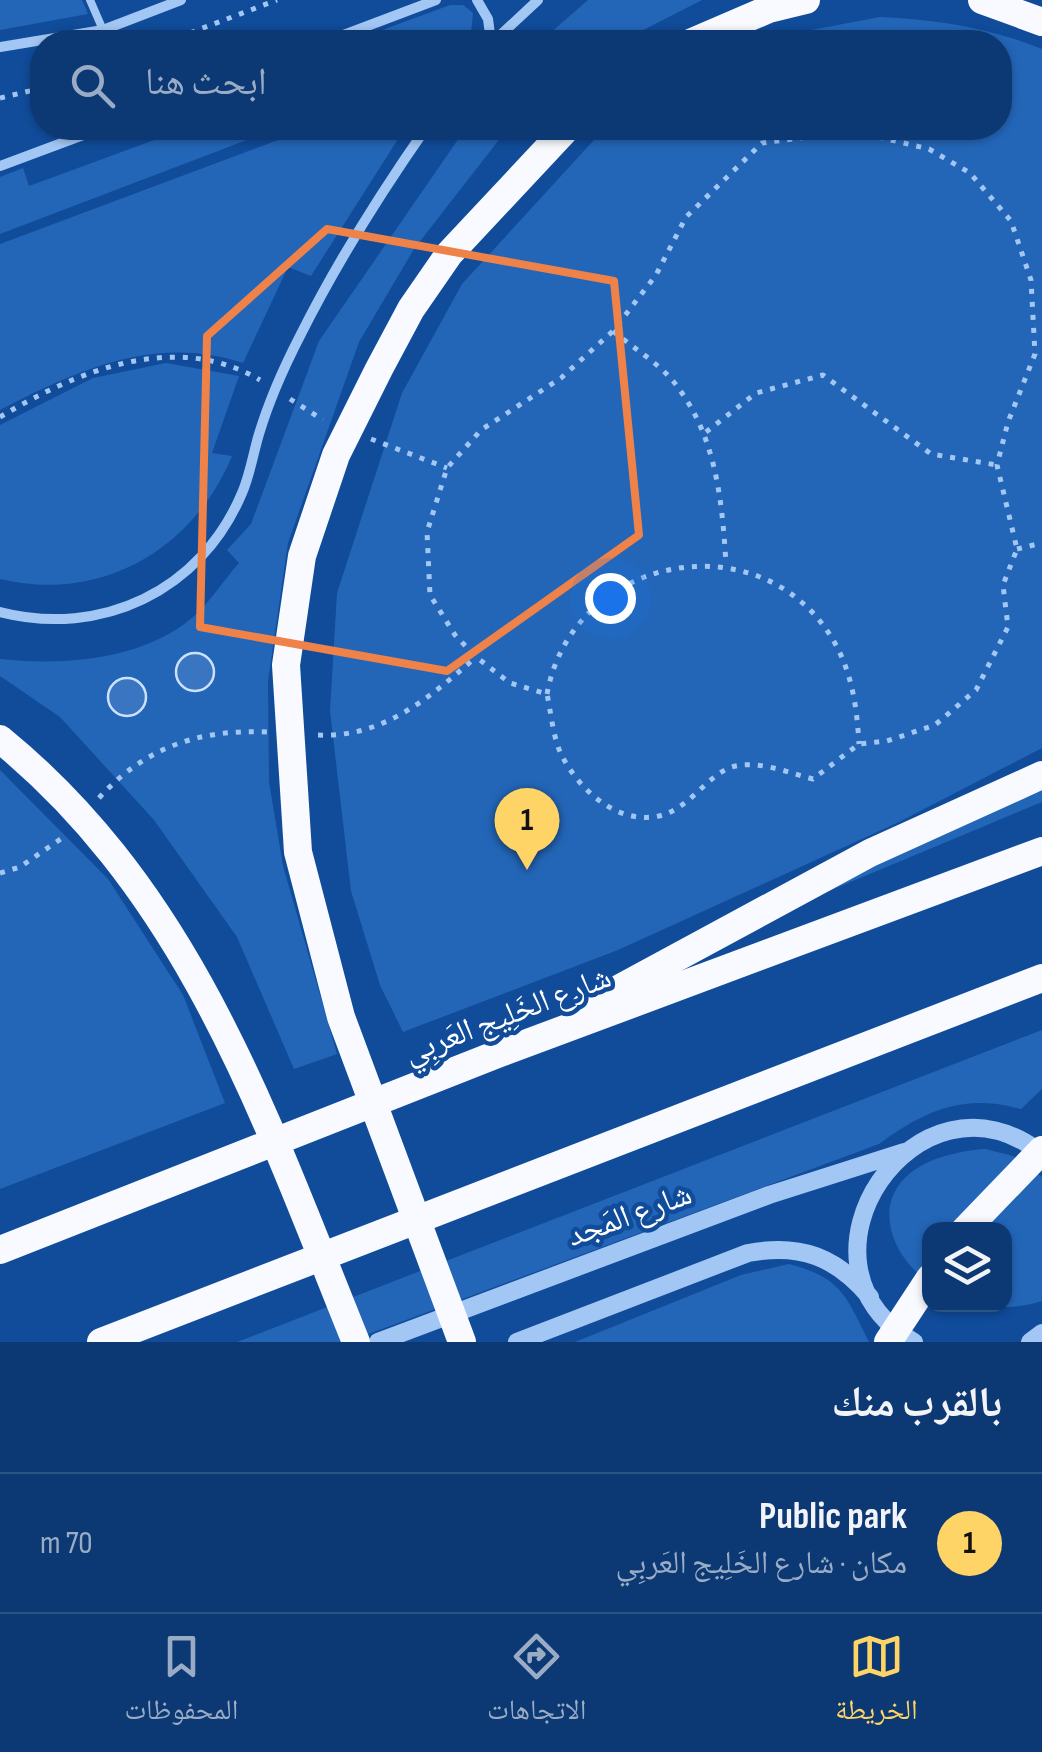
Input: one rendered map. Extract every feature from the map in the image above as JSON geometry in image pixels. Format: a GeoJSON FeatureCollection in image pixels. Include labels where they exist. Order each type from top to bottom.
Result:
{"type":"FeatureCollection","features":[{"type":"Feature","properties":{"kind":"highway"},"geometry":{"type":"LineString","coordinates":[[720,30],[769,9],[806,0]]}},
{"type":"Feature","properties":{"kind":"highway"},"geometry":{"type":"LineString","coordinates":[[982,0],[1042,22]]}},
{"type":"Feature","properties":{"kind":"highway"},"geometry":{"type":"LineString","coordinates":[[462,1342],[341,1018],[298,852],[286,665],[302,556],[336,455],[379,370],[411,309],[449,254],[556,140]]}},
{"type":"Feature","properties":{"kind":"highway"},"geometry":{"type":"LineString","coordinates":[[0,739],[33,766],[126,866],[204,986],[253,1089],[356,1342]]}},
{"type":"Feature","properties":{"kind":"highway"},"geometry":{"type":"LineString","coordinates":[[495,1056],[870,852],[1042,775]]}},
{"type":"Feature","properties":{"kind":"highway","name":"شارع الخَلِيج العَربِي"},"geometry":{"type":"LineString","coordinates":[[0,1250],[495,1056],[1042,851]]}},
{"type":"Feature","properties":{"kind":"highway"},"geometry":{"type":"LineString","coordinates":[[100,1342],[1042,978]]}},
{"type":"Feature","properties":{"kind":"highway"},"geometry":{"type":"LineString","coordinates":[[972,1222],[1040,1149]]}},
{"type":"Feature","properties":{"kind":"highway"},"geometry":{"type":"LineString","coordinates":[[888,1342],[922,1290]]}},
{"type":"Feature","properties":{"kind":"street"},"geometry":{"type":"LineString","coordinates":[[104,30],[181,0]]}},
{"type":"Feature","properties":{"kind":"street"},"geometry":{"type":"LineString","coordinates":[[357,30],[436,0]]}},
{"type":"Feature","properties":{"kind":"street"},"geometry":{"type":"LineString","coordinates":[[477,0],[490,30]]}},
{"type":"Feature","properties":{"kind":"street"},"geometry":{"type":"LineString","coordinates":[[505,30],[538,0]]}},
{"type":"Feature","properties":{"kind":"street"},"geometry":{"type":"LineString","coordinates":[[0,47],[30,42]]}},
{"type":"Feature","properties":{"kind":"street"},"geometry":{"type":"LineString","coordinates":[[0,166],[70,140]]}},
{"type":"Feature","properties":{"kind":"street"},"geometry":{"type":"LineString","coordinates":[[0,612],[66,621],[104,615],[141,602],[175,582],[204,556],[227,525],[244,490],[262,424],[300,336],[419,140]]}},
{"type":"Feature","properties":{"kind":"street","name":"شارع المَجد"},"geometry":{"type":"LineString","coordinates":[[378,1342],[769,1195],[904,1152],[927,1139],[980,1130],[1040,1149]]}},
{"type":"Feature","properties":{"kind":"street"},"geometry":{"type":"LineString","coordinates":[[870,1297],[860,1272],[860,1219],[869,1194],[904,1152]]}},
{"type":"Feature","properties":{"kind":"street"},"geometry":{"type":"LineString","coordinates":[[518,1342],[748,1253],[772,1249],[823,1257],[840,1266],[870,1297],[886,1321],[914,1342]]}},
{"type":"Feature","properties":{"kind":"street"},"geometry":{"type":"LineString","coordinates":[[1030,1342],[1042,1333]]}},
{"type":"Feature","properties":{"kind":"lane"},"geometry":{"type":"LineString","coordinates":[[90,0],[104,30]]}},
{"type":"Feature","properties":{"kind":"path"},"geometry":{"type":"LineString","coordinates":[[197,30],[276,0]]}},
{"type":"Feature","properties":{"kind":"path"},"geometry":{"type":"LineString","coordinates":[[0,98],[30,91]]}},
{"type":"Feature","properties":{"kind":"path"},"geometry":{"type":"LineString","coordinates":[[547,694],[510,683],[476,657],[455,635],[430,595],[427,532],[447,468],[481,430],[561,378],[614,332],[656,275],[686,217],[762,144],[788,140]]}},
{"type":"Feature","properties":{"kind":"path"},"geometry":{"type":"LineString","coordinates":[[859,744],[856,699],[836,645],[802,604],[759,576],[726,565],[626,581],[575,626],[552,665],[547,694],[560,752],[583,787],[622,816],[659,816],[694,798],[730,768],[765,766],[813,780],[859,744],[887,741],[935,725],[976,690],[1008,627],[1004,585],[1017,549],[997,465],[1008,422],[1035,354],[1031,280],[1011,221],[970,173],[929,149],[893,140]]}},
{"type":"Feature","properties":{"kind":"path"},"geometry":{"type":"LineString","coordinates":[[1031,280],[1042,280]]}},
{"type":"Feature","properties":{"kind":"path"},"geometry":{"type":"LineString","coordinates":[[614,332],[672,380],[706,432],[722,508],[726,565]]}},
{"type":"Feature","properties":{"kind":"path"},"geometry":{"type":"LineString","coordinates":[[0,417],[63,384],[148,358],[198,358],[240,368]]}},
{"type":"Feature","properties":{"kind":"path"},"geometry":{"type":"LineString","coordinates":[[706,432],[756,393],[823,375],[931,454],[997,465]]}},
{"type":"Feature","properties":{"kind":"path"},"geometry":{"type":"LineString","coordinates":[[388,446],[447,468]]}},
{"type":"Feature","properties":{"kind":"path"},"geometry":{"type":"LineString","coordinates":[[1017,549],[1042,543]]}},
{"type":"Feature","properties":{"kind":"path"},"geometry":{"type":"LineString","coordinates":[[341,736],[417,709],[476,657]]}},
{"type":"Feature","properties":{"kind":"path"},"geometry":{"type":"LineString","coordinates":[[116,779],[164,747],[222,730],[267,732]]}},
{"type":"Feature","properties":{"kind":"path"},"geometry":{"type":"LineString","coordinates":[[0,873],[20,867],[66,835]]}},
{"type":"Feature","properties":{"kind":"highlighted area"},"geometry":{"type":"Polygon","coordinates":[[[327,229],[614,281],[639,535],[447,671],[200,627],[207,336],[327,229]]]}},
{"type":"Feature","properties":{"kind":"shaded area"},"geometry":{"type":"Polygon","coordinates":[[[0,0],[82,0],[88,14],[0,30],[0,0]]]}},
{"type":"Feature","properties":{"kind":"shaded area"},"geometry":{"type":"Polygon","coordinates":[[[588,0],[702,0],[643,30],[554,30],[588,0]]]}},
{"type":"Feature","properties":{"kind":"shaded area"},"geometry":{"type":"Polygon","coordinates":[[[450,5],[463,5],[473,13],[471,30],[382,30],[450,5]]]}},
{"type":"Feature","properties":{"kind":"shaded area"},"geometry":{"type":"Polygon","coordinates":[[[880,17],[980,30],[811,30],[880,17]]]}},
{"type":"Feature","properties":{"kind":"shaded area"},"geometry":{"type":"Polygon","coordinates":[[[1012,38],[1042,49],[1042,748],[899,822],[618,950],[403,1032],[380,985],[351,891],[330,711],[337,593],[402,393],[462,284],[594,140],[1012,140],[1012,38]]]}},
{"type":"Feature","properties":{"kind":"shaded area"},"geometry":{"type":"Polygon","coordinates":[[[154,140],[247,140],[0,234],[0,177],[23,168],[29,186],[154,140]]]}},
{"type":"Feature","properties":{"kind":"shaded area"},"geometry":{"type":"Polygon","coordinates":[[[278,140],[397,140],[311,276],[288,267],[243,363],[179,352],[148,355],[88,370],[0,410],[0,244],[278,140]]]}},
{"type":"Feature","properties":{"kind":"shaded area"},"geometry":{"type":"Polygon","coordinates":[[[458,140],[499,140],[414,249],[359,342],[288,543],[268,681],[269,782],[283,866],[337,1054],[294,1069],[237,937],[154,820],[60,717],[0,676],[0,659],[101,657],[151,643],[193,617],[239,563],[227,550],[251,524],[319,341],[458,140]]]}},
{"type":"Feature","properties":{"kind":"shaded area"},"geometry":{"type":"Polygon","coordinates":[[[166,363],[239,376],[212,453],[232,456],[194,518],[168,543],[139,562],[108,575],[73,583],[0,579],[0,425],[93,378],[166,363]]]}},
{"type":"Feature","properties":{"kind":"shaded area"},"geometry":{"type":"Polygon","coordinates":[[[0,770],[108,879],[183,995],[225,1103],[0,1189],[0,770]]]}},
{"type":"Feature","properties":{"kind":"shaded area"},"geometry":{"type":"Polygon","coordinates":[[[1042,790],[1042,802],[733,931],[1042,790]]]}},
{"type":"Feature","properties":{"kind":"shaded area"},"geometry":{"type":"Polygon","coordinates":[[[1042,1030],[1042,1089],[1021,1109],[982,1103],[946,1108],[913,1122],[879,1144],[347,1342],[237,1342],[1042,1030]]]}},
{"type":"Feature","properties":{"kind":"shaded area"},"geometry":{"type":"Polygon","coordinates":[[[985,1149],[1013,1156],[1042,1177],[1042,1301],[1012,1305],[1012,1222],[922,1222],[922,1277],[919,1275],[897,1246],[889,1214],[900,1184],[930,1161],[985,1149]]]}},
{"type":"Feature","properties":{"kind":"shaded area"},"geometry":{"type":"Polygon","coordinates":[[[789,1264],[832,1283],[854,1312],[869,1342],[575,1342],[741,1275],[789,1264]]]}},
{"type":"Feature","properties":{"kind":"building"},"geometry":{"type":"Polygon","coordinates":[[[195,653],[209,658],[214,672],[209,686],[195,691],[181,686],[176,672],[181,658],[195,653]]]}},
{"type":"Feature","properties":{"kind":"building"},"geometry":{"type":"Polygon","coordinates":[[[127,678],[141,683],[146,697],[141,711],[127,716],[113,711],[108,697],[113,683],[127,678]]]}},
{"type":"Feature","properties":{"kind":"place","name":"Public park"},"geometry":{"type":"Point","coordinates":[527,870]}}]}
